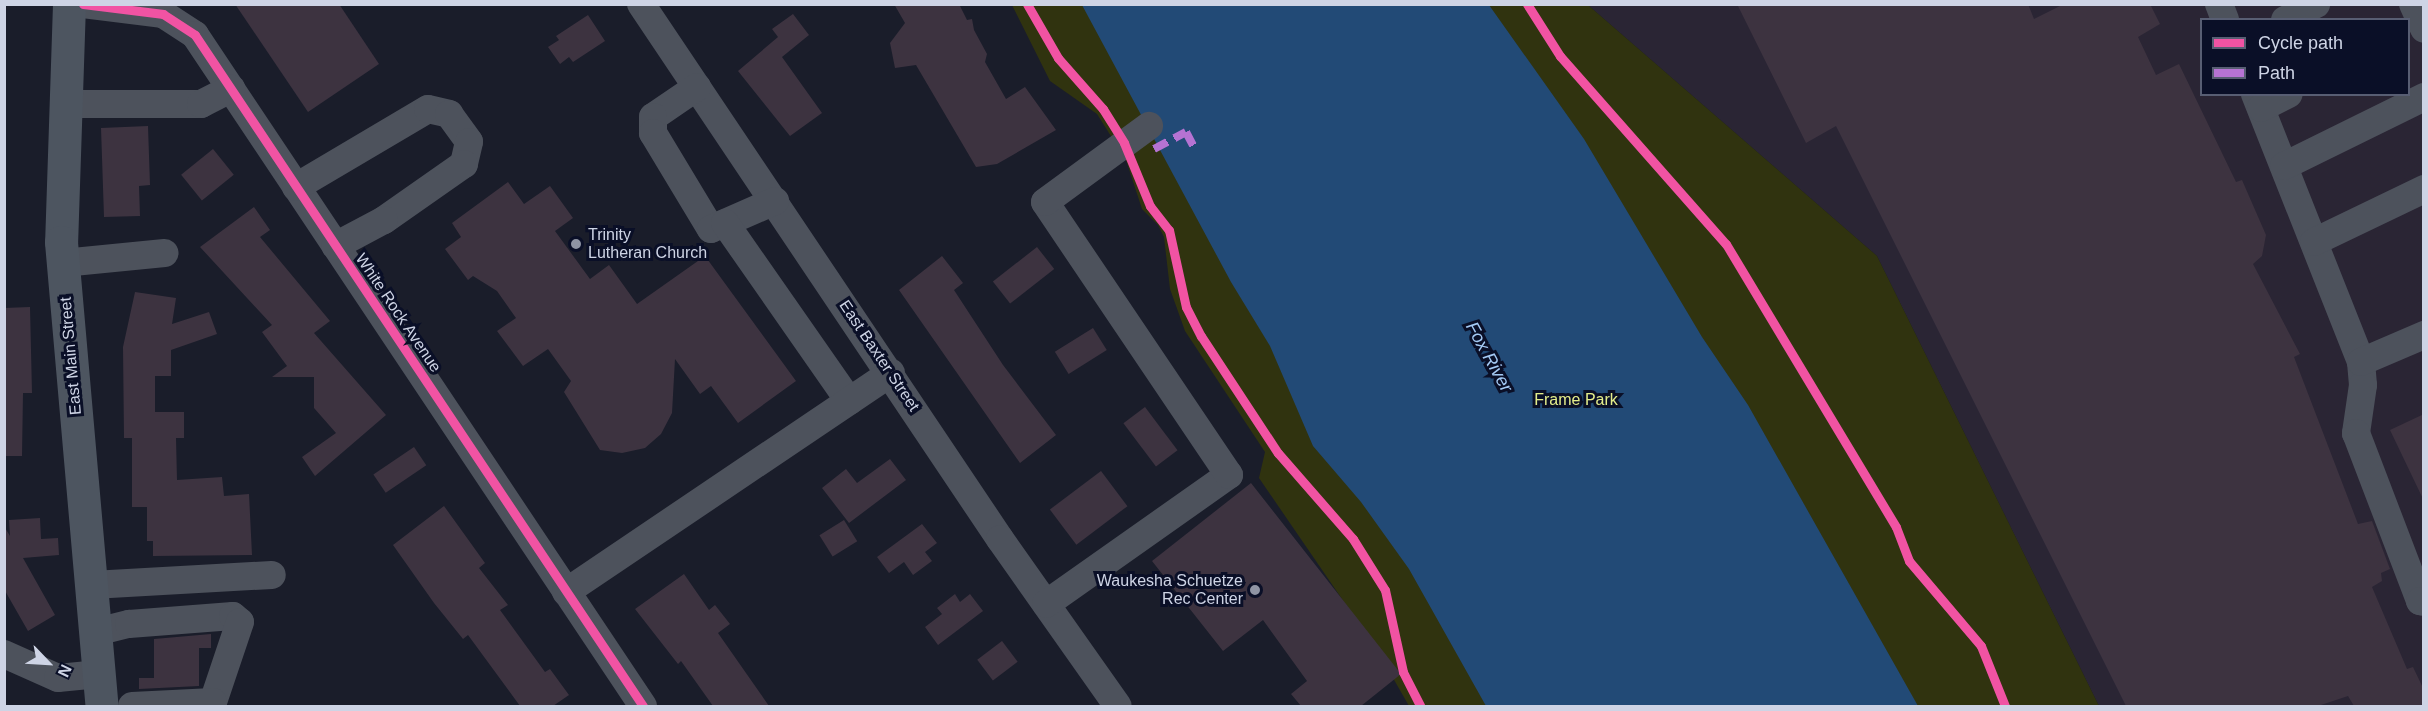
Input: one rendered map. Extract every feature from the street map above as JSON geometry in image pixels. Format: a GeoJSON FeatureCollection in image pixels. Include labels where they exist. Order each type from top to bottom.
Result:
{"type":"FeatureCollection","features":[{"type":"Feature","properties":{"kind":"main road","name":"East Main Street"},"geometry":{"type":"LineString","coordinates":[[69,4],[63,263],[102,706]]}},
{"type":"Feature","properties":{"kind":"street","name":"White Rock Avenue"},"geometry":{"type":"LineString","coordinates":[[83,4],[138,7],[181,22],[195,35],[643,706]]}},
{"type":"Feature","properties":{"kind":"street","name":"East Baxter Street"},"geometry":{"type":"LineString","coordinates":[[641,4],[1046,604],[1118,706]]}},
{"type":"Feature","properties":{"kind":"street"},"geometry":{"type":"LineString","coordinates":[[2289,18],[2316,4]]}},
{"type":"Feature","properties":{"kind":"street"},"geometry":{"type":"LineString","coordinates":[[2413,4],[2423,29]]}},
{"type":"Feature","properties":{"kind":"street"},"geometry":{"type":"LineString","coordinates":[[697,87],[653,117],[653,133],[711,229],[775,201]]}},
{"type":"Feature","properties":{"kind":"street"},"geometry":{"type":"LineString","coordinates":[[65,104],[201,104],[231,89]]}},
{"type":"Feature","properties":{"kind":"street"},"geometry":{"type":"LineString","coordinates":[[2280,96],[2258,101],[2361,362],[2363,385],[2356,433],[2420,602],[2424,602]]}},
{"type":"Feature","properties":{"kind":"street"},"geometry":{"type":"LineString","coordinates":[[2284,166],[2424,97]]}},
{"type":"Feature","properties":{"kind":"street"},"geometry":{"type":"LineString","coordinates":[[296,187],[428,110],[449,114],[469,142],[464,164],[384,220],[336,246]]}},
{"type":"Feature","properties":{"kind":"street"},"geometry":{"type":"LineString","coordinates":[[1046,604],[1228,476],[1045,202],[1149,126]]}},
{"type":"Feature","properties":{"kind":"street"},"geometry":{"type":"LineString","coordinates":[[2314,242],[2424,189]]}},
{"type":"Feature","properties":{"kind":"street"},"geometry":{"type":"LineString","coordinates":[[725,223],[849,401]]}},
{"type":"Feature","properties":{"kind":"street"},"geometry":{"type":"LineString","coordinates":[[63,263],[165,253]]}},
{"type":"Feature","properties":{"kind":"street"},"geometry":{"type":"LineString","coordinates":[[2361,362],[2424,335]]}},
{"type":"Feature","properties":{"kind":"street"},"geometry":{"type":"LineString","coordinates":[[566,592],[891,373]]}},
{"type":"Feature","properties":{"kind":"street"},"geometry":{"type":"LineString","coordinates":[[92,585],[272,575]]}},
{"type":"Feature","properties":{"kind":"street"},"geometry":{"type":"LineString","coordinates":[[96,632],[129,624],[233,616],[240,622],[213,702],[132,706]]}},
{"type":"Feature","properties":{"kind":"street"},"geometry":{"type":"LineString","coordinates":[[4,654],[58,678],[99,674]]}},
{"type":"Feature","properties":{"kind":"shaded area"},"geometry":{"type":"Polygon","coordinates":[[[1588,5],[2423,5],[2423,706],[2099,706],[1877,256],[1588,5]]]}},
{"type":"Feature","properties":{"kind":"green space","name":"Frame Park"},"geometry":{"type":"Polygon","coordinates":[[[1012,5],[1588,5],[1877,256],[2099,706],[1409,706],[1377,650],[1259,478],[1265,452],[1185,331],[1170,289],[1164,237],[1158,225],[1142,209],[1126,160],[1097,114],[1050,81],[1012,5]]]}},
{"type":"Feature","properties":{"kind":"water","name":"Frame Park"},"geometry":{"type":"Polygon","coordinates":[[[1082,5],[1489,5],[1584,139],[1702,337],[1748,405],[1918,706],[1486,706],[1409,569],[1361,502],[1313,446],[1270,346],[1231,282],[1082,5]]]}},
{"type":"Feature","properties":{"kind":"building"},"geometry":{"type":"Polygon","coordinates":[[[235,4],[339,4],[379,64],[308,112],[235,4]]]}},
{"type":"Feature","properties":{"kind":"building"},"geometry":{"type":"Polygon","coordinates":[[[894,4],[959,4],[967,20],[972,19],[974,30],[987,54],[985,62],[1006,99],[1025,87],[1056,130],[997,164],[976,167],[916,65],[895,68],[890,43],[905,23],[894,4]]]}},
{"type":"Feature","properties":{"kind":"building"},"geometry":{"type":"Polygon","coordinates":[[[1737,4],[2028,4],[2034,19],[2064,4],[2150,4],[2160,24],[2138,37],[2156,75],[2179,64],[2236,182],[2242,180],[2266,235],[2262,256],[2253,264],[2300,354],[2294,357],[2358,524],[2372,521],[2390,569],[2381,573],[2382,581],[2372,587],[2407,669],[2413,667],[2424,690],[2424,706],[2354,706],[2348,696],[2318,706],[2126,706],[1836,126],[1806,143],[1737,4]]]}},
{"type":"Feature","properties":{"kind":"building"},"geometry":{"type":"Polygon","coordinates":[[[793,14],[809,35],[782,57],[822,113],[790,136],[738,71],[778,37],[772,29],[793,14]]]}},
{"type":"Feature","properties":{"kind":"building"},"geometry":{"type":"Polygon","coordinates":[[[588,15],[605,41],[573,62],[569,57],[560,64],[548,47],[559,40],[556,36],[588,15]]]}},
{"type":"Feature","properties":{"kind":"building"},"geometry":{"type":"Polygon","coordinates":[[[148,126],[150,185],[139,186],[140,216],[104,217],[101,128],[148,126]]]}},
{"type":"Feature","properties":{"kind":"building"},"geometry":{"type":"Polygon","coordinates":[[[213,149],[234,175],[202,200],[181,175],[213,149]]]}},
{"type":"Feature","properties":{"kind":"building"},"geometry":{"type":"Polygon","coordinates":[[[508,182],[524,204],[550,186],[573,218],[555,231],[590,279],[609,265],[637,304],[705,256],[796,381],[738,423],[711,386],[700,394],[675,359],[672,413],[661,434],[645,448],[622,453],[600,450],[564,392],[571,381],[548,349],[523,366],[497,331],[516,318],[497,291],[473,276],[468,280],[445,249],[461,237],[452,223],[508,182]]]}},
{"type":"Feature","properties":{"kind":"building"},"geometry":{"type":"Polygon","coordinates":[[[254,207],[270,230],[260,237],[330,321],[314,333],[386,415],[315,476],[302,457],[336,433],[314,408],[314,377],[272,377],[287,366],[262,332],[272,325],[200,247],[254,207]]]}},
{"type":"Feature","properties":{"kind":"building"},"geometry":{"type":"Polygon","coordinates":[[[1037,247],[1054,269],[1010,304],[993,281],[1037,247]]]}},
{"type":"Feature","properties":{"kind":"building"},"geometry":{"type":"Polygon","coordinates":[[[942,256],[963,283],[954,290],[1003,365],[1056,435],[1020,463],[899,290],[942,256]]]}},
{"type":"Feature","properties":{"kind":"building"},"geometry":{"type":"Polygon","coordinates":[[[135,292],[176,298],[172,324],[209,312],[217,334],[171,350],[171,376],[155,376],[155,412],[184,412],[184,438],[176,438],[177,480],[222,477],[224,496],[249,494],[252,555],[153,556],[153,541],[147,541],[147,507],[132,507],[132,438],[124,438],[123,347],[135,292]]]}},
{"type":"Feature","properties":{"kind":"building"},"geometry":{"type":"Polygon","coordinates":[[[30,307],[32,393],[23,393],[22,456],[4,456],[4,308],[30,307]]]}},
{"type":"Feature","properties":{"kind":"building"},"geometry":{"type":"Polygon","coordinates":[[[1093,328],[1107,350],[1069,374],[1055,352],[1093,328]]]}},
{"type":"Feature","properties":{"kind":"building"},"geometry":{"type":"Polygon","coordinates":[[[1145,407],[1177,450],[1156,466],[1123,423],[1145,407]]]}},
{"type":"Feature","properties":{"kind":"building"},"geometry":{"type":"Polygon","coordinates":[[[2424,414],[2424,501],[2390,430],[2424,414]]]}},
{"type":"Feature","properties":{"kind":"building"},"geometry":{"type":"Polygon","coordinates":[[[414,447],[426,465],[386,493],[373,474],[414,447]]]}},
{"type":"Feature","properties":{"kind":"building"},"geometry":{"type":"Polygon","coordinates":[[[890,459],[906,480],[849,523],[822,488],[846,469],[857,483],[890,459]]]}},
{"type":"Feature","properties":{"kind":"building"},"geometry":{"type":"Polygon","coordinates":[[[1101,471],[1127,506],[1076,545],[1050,510],[1101,471]]]}},
{"type":"Feature","properties":{"kind":"building","name":"Waukesha Schuetze Rec Center"},"geometry":{"type":"Polygon","coordinates":[[[1251,483],[1401,674],[1361,706],[1301,706],[1291,694],[1307,681],[1263,620],[1223,651],[1152,561],[1251,483]]]}},
{"type":"Feature","properties":{"kind":"building"},"geometry":{"type":"Polygon","coordinates":[[[444,506],[485,563],[479,568],[508,605],[500,610],[545,672],[550,669],[569,695],[553,706],[520,706],[468,635],[463,639],[434,603],[393,545],[444,506]]]}},
{"type":"Feature","properties":{"kind":"building"},"geometry":{"type":"Polygon","coordinates":[[[40,518],[41,539],[58,538],[59,555],[23,558],[55,615],[28,631],[4,589],[4,526],[10,536],[9,520],[40,518]]]}},
{"type":"Feature","properties":{"kind":"building"},"geometry":{"type":"Polygon","coordinates":[[[844,520],[857,541],[833,557],[819,535],[844,520]]]}},
{"type":"Feature","properties":{"kind":"building"},"geometry":{"type":"Polygon","coordinates":[[[922,524],[937,543],[925,552],[932,561],[913,575],[904,562],[889,573],[877,557],[922,524]]]}},
{"type":"Feature","properties":{"kind":"building"},"geometry":{"type":"Polygon","coordinates":[[[684,574],[709,610],[715,605],[730,624],[718,633],[769,706],[713,706],[681,661],[678,664],[635,609],[684,574]]]}},
{"type":"Feature","properties":{"kind":"building"},"geometry":{"type":"Polygon","coordinates":[[[955,594],[960,602],[970,594],[983,611],[938,645],[925,627],[942,614],[937,608],[955,594]]]}},
{"type":"Feature","properties":{"kind":"building"},"geometry":{"type":"Polygon","coordinates":[[[211,634],[211,648],[199,648],[199,686],[139,689],[139,678],[154,678],[154,639],[211,634]]]}},
{"type":"Feature","properties":{"kind":"building"},"geometry":{"type":"Polygon","coordinates":[[[1002,641],[1018,662],[993,680],[977,660],[1002,641]]]}},
{"type":"Feature","properties":{"kind":"marked path"},"geometry":{"type":"LineString","coordinates":[[1154,149],[1186,132],[1194,147]]}},
{"type":"Feature","properties":{"kind":"cycle path"},"geometry":{"type":"LineString","coordinates":[[83,4],[163,14],[195,35],[643,706]]}},
{"type":"Feature","properties":{"kind":"cycle path"},"geometry":{"type":"LineString","coordinates":[[1027,4],[1058,58],[1103,109],[1124,143],[1150,206],[1169,230],[1186,307],[1201,336],[1278,453],[1353,539],[1385,590],[1403,672],[1420,706]]}},
{"type":"Feature","properties":{"kind":"cycle path"},"geometry":{"type":"LineString","coordinates":[[1527,4],[1560,56],[1726,244],[1896,527],[1909,561],[1981,646],[2005,706]]}},
{"type":"Feature","properties":{"kind":"place","name":"Trinity Lutheran Church"},"geometry":{"type":"Point","coordinates":[576,244]}},
{"type":"Feature","properties":{"kind":"place","name":"Waukesha Schuetze Rec Center"},"geometry":{"type":"Point","coordinates":[1255,590]}},
{"type":"Feature","properties":{"kind":"water label","name":"Fox River"},"geometry":{"type":"Point","coordinates":[1489,357]}}]}
